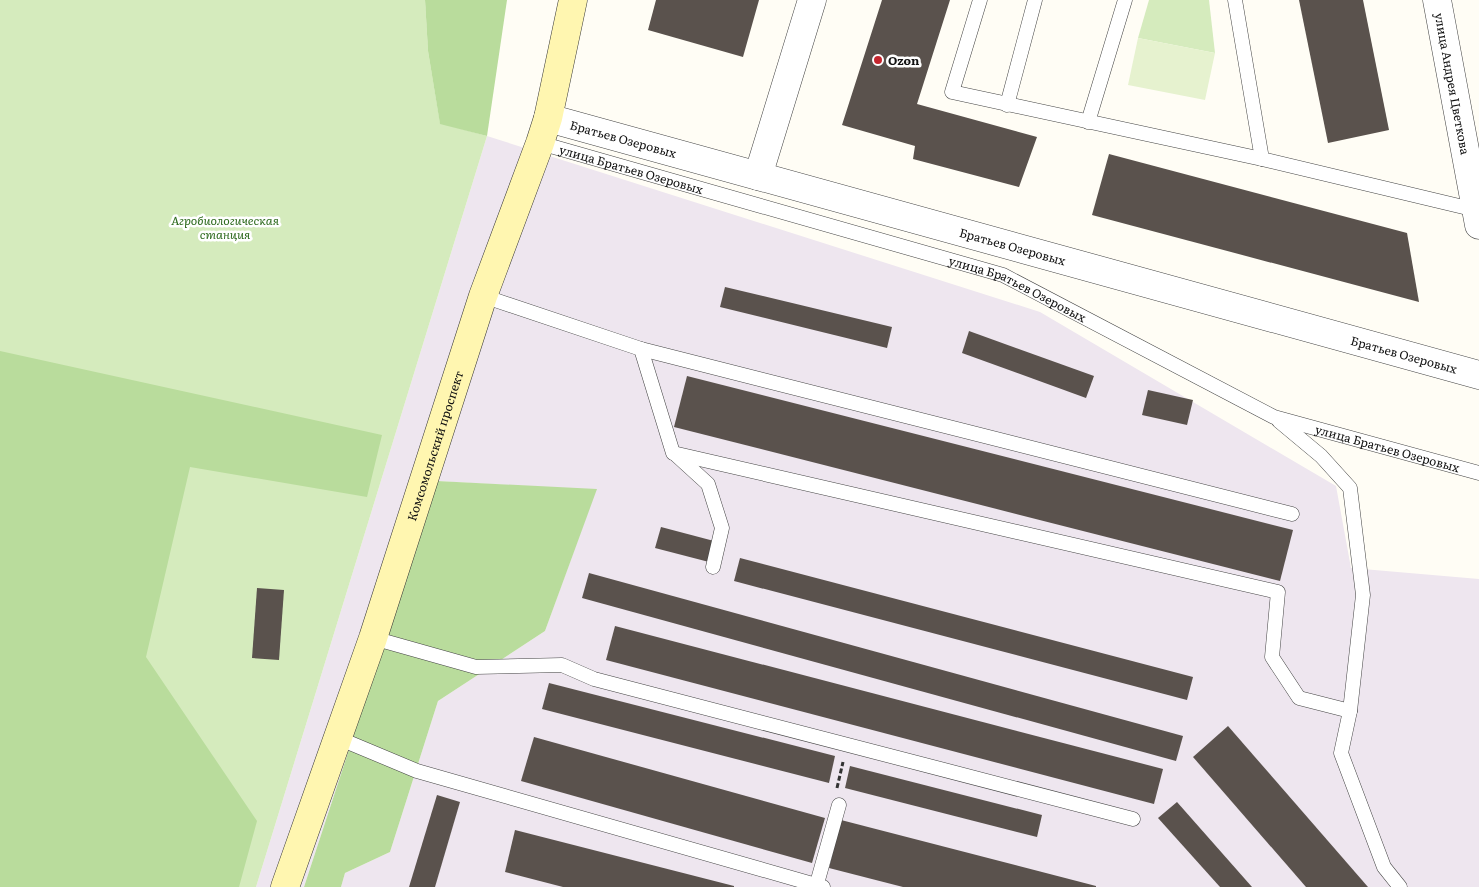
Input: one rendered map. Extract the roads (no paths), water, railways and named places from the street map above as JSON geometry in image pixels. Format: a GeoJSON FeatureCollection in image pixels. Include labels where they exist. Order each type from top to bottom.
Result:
{"type":"FeatureCollection","features":[{"type":"Feature","properties":{"kind":"street","name":"Комсомольский проспект"},"geometry":{"type":"LineString","coordinates":[[285,887],[373,638],[483,296],[544,131],[573,0]]}},
{"type":"Feature","properties":{"kind":"street"},"geometry":{"type":"LineString","coordinates":[[758,176],[812,0]]}},
{"type":"Feature","properties":{"kind":"street","name":"улица Андрея Цветкова"},"geometry":{"type":"LineString","coordinates":[[1437,0],[1477,217]]}},
{"type":"Feature","properties":{"kind":"street","name":"Братьев Озеровых"},"geometry":{"type":"LineString","coordinates":[[544,131],[758,176],[1479,375]]}},
{"type":"Feature","properties":{"kind":"lane"},"geometry":{"type":"LineString","coordinates":[[980,0],[952,92],[1262,159],[1477,217]]}},
{"type":"Feature","properties":{"kind":"lane"},"geometry":{"type":"LineString","coordinates":[[1007,105],[1035,0]]}},
{"type":"Feature","properties":{"kind":"lane"},"geometry":{"type":"LineString","coordinates":[[1088,122],[1125,0]]}},
{"type":"Feature","properties":{"kind":"lane"},"geometry":{"type":"LineString","coordinates":[[1235,0],[1262,159]]}},
{"type":"Feature","properties":{"kind":"lane","name":"улица Братьев Озеровых"},"geometry":{"type":"LineString","coordinates":[[544,131],[1003,275],[1274,417],[1479,473]]}},
{"type":"Feature","properties":{"kind":"lane"},"geometry":{"type":"LineString","coordinates":[[483,296],[641,349],[1292,514]]}},
{"type":"Feature","properties":{"kind":"lane"},"geometry":{"type":"LineString","coordinates":[[641,349],[673,453],[708,484],[722,528],[714,566]]}},
{"type":"Feature","properties":{"kind":"lane"},"geometry":{"type":"LineString","coordinates":[[1274,417],[1321,456],[1350,488],[1363,595],[1350,710],[1341,754],[1384,867],[1400,887]]}},
{"type":"Feature","properties":{"kind":"lane"},"geometry":{"type":"LineString","coordinates":[[673,453],[1278,592],[1272,657],[1299,698],[1350,710]]}},
{"type":"Feature","properties":{"kind":"lane"},"geometry":{"type":"LineString","coordinates":[[373,638],[476,667],[562,665],[594,679],[1133,819]]}},
{"type":"Feature","properties":{"kind":"lane"},"geometry":{"type":"LineString","coordinates":[[338,738],[416,771],[818,886],[839,805]]}},
{"type":"Feature","properties":{"kind":"place","name":"Ozon"},"geometry":{"type":"Point","coordinates":[878,60]}},
{"type":"Feature","properties":{"kind":"park label","name":"Агробиологическая станция"},"geometry":{"type":"Point","coordinates":[225,227]}}]}
